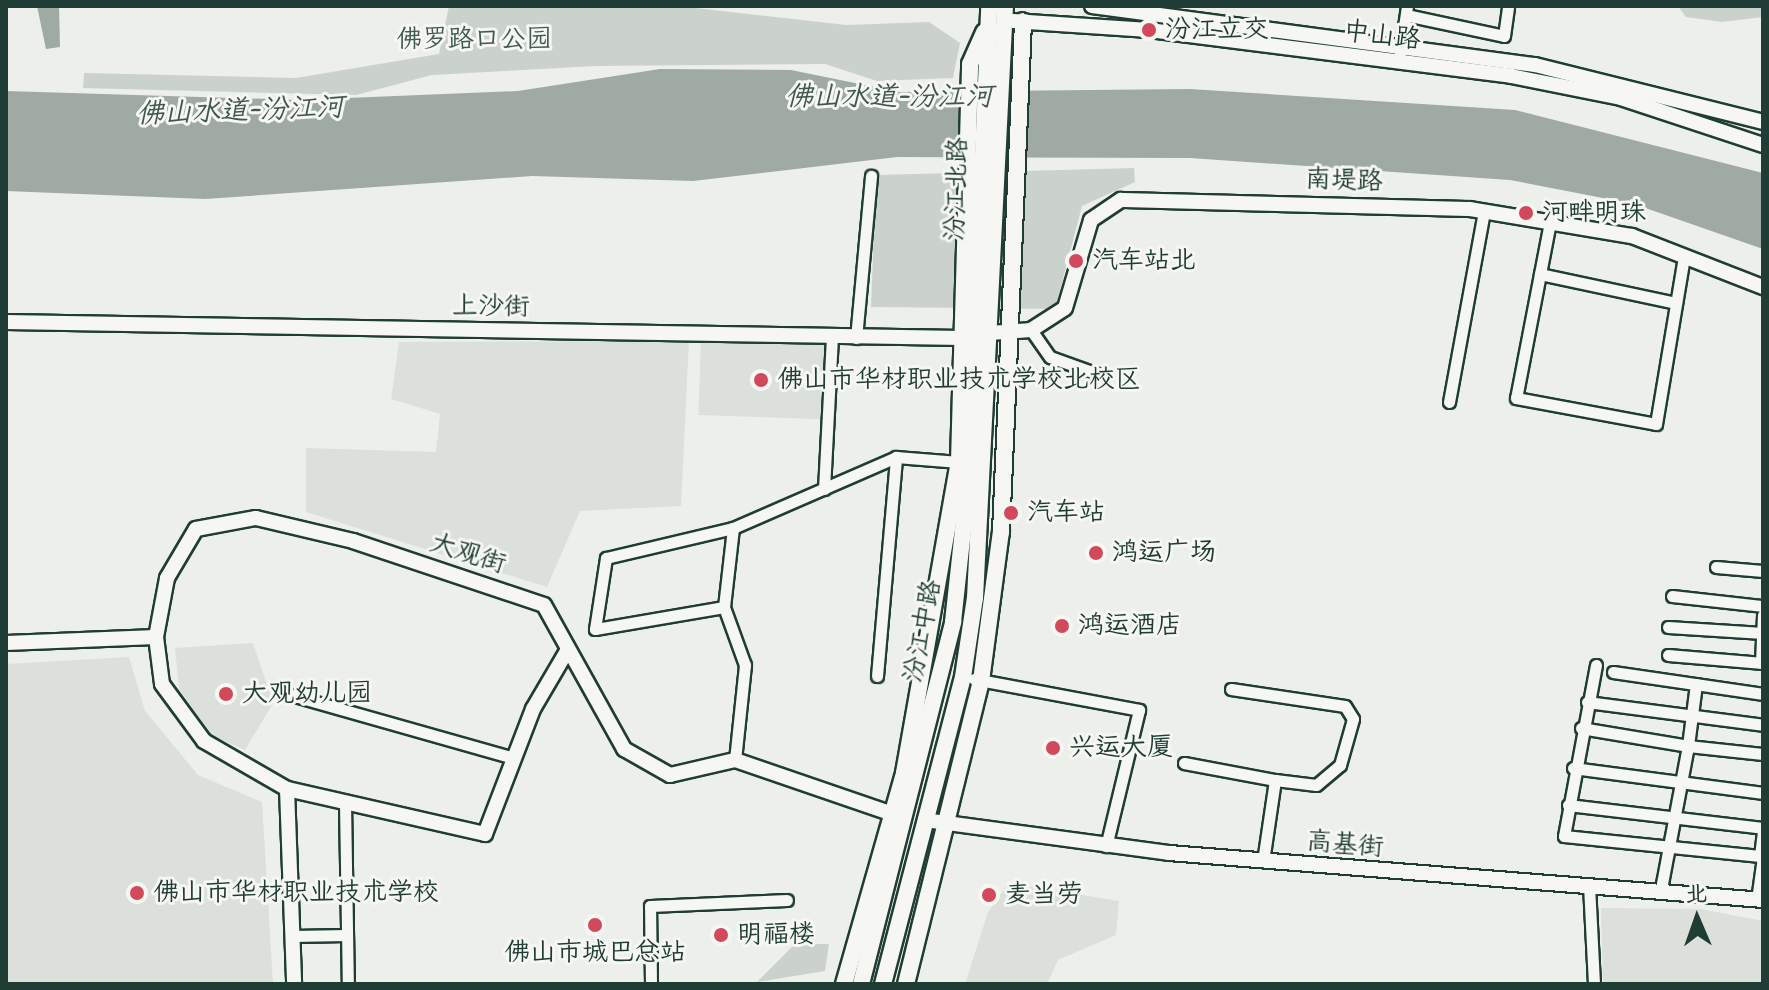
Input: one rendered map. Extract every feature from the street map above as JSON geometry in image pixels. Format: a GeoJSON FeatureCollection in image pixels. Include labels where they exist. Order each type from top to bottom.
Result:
{"type":"FeatureCollection","features":[{"type":"Feature","properties":{"kind":"main road","name":"汾江北路"},"geometry":{"type":"LineString","coordinates":[[978,279],[996,12]]}},
{"type":"Feature","properties":{"kind":"main road"},"geometry":{"type":"LineString","coordinates":[[844,984],[893,814],[927,668],[976,337],[978,279],[970,64],[996,12]]}},
{"type":"Feature","properties":{"kind":"main road"},"geometry":{"type":"LineString","coordinates":[[906,984],[981,681],[1001,532],[1023,14]]}},
{"type":"Feature","properties":{"kind":"main road","name":"汾江中路"},"geometry":{"type":"LineString","coordinates":[[883,984],[963,677],[975,598],[978,279]]}},
{"type":"Feature","properties":{"kind":"main road","name":"汾江中路"},"geometry":{"type":"LineString","coordinates":[[861,984],[953,622],[976,337]]}},
{"type":"Feature","properties":{"kind":"street","name":"中山路"},"geometry":{"type":"LineString","coordinates":[[1092,6],[1535,65],[1763,122]]}},
{"type":"Feature","properties":{"kind":"street"},"geometry":{"type":"LineString","coordinates":[[1398,63],[1406,11],[1504,36],[1508,6]]}},
{"type":"Feature","properties":{"kind":"street","name":"中山路"},"geometry":{"type":"LineString","coordinates":[[996,12],[1398,63],[1621,98],[1763,145]]}},
{"type":"Feature","properties":{"kind":"street"},"geometry":{"type":"LineString","coordinates":[[856,338],[871,176]]}},
{"type":"Feature","properties":{"kind":"street","name":"南堤路"},"geometry":{"type":"LineString","coordinates":[[976,337],[1031,330],[1065,308],[1091,220],[1121,200],[1484,211],[1632,236],[1763,287]]}},
{"type":"Feature","properties":{"kind":"street"},"geometry":{"type":"LineString","coordinates":[[1449,402],[1484,211]]}},
{"type":"Feature","properties":{"kind":"street"},"geometry":{"type":"LineString","coordinates":[[1550,222],[1516,398],[1656,424],[1684,257]]}},
{"type":"Feature","properties":{"kind":"street"},"geometry":{"type":"LineString","coordinates":[[1540,274],[1676,303]]}},
{"type":"Feature","properties":{"kind":"street","name":"上沙街"},"geometry":{"type":"LineString","coordinates":[[6,322],[832,338],[976,337]]}},
{"type":"Feature","properties":{"kind":"street"},"geometry":{"type":"LineString","coordinates":[[1031,330],[1050,357],[1095,373]]}},
{"type":"Feature","properties":{"kind":"street"},"geometry":{"type":"LineString","coordinates":[[824,489],[832,338]]}},
{"type":"Feature","properties":{"kind":"street"},"geometry":{"type":"LineString","coordinates":[[724,607],[595,629],[606,558],[733,528],[896,457],[959,462]]}},
{"type":"Feature","properties":{"kind":"street"},"geometry":{"type":"LineString","coordinates":[[877,676],[896,457]]}},
{"type":"Feature","properties":{"kind":"street","name":"大观街"},"geometry":{"type":"LineString","coordinates":[[514,758],[485,834],[287,789],[204,741],[162,684],[156,637],[167,578],[196,529],[256,518],[353,541],[544,605],[624,749],[670,775],[735,760]]}},
{"type":"Feature","properties":{"kind":"street"},"geometry":{"type":"LineString","coordinates":[[733,528],[724,607],[745,665],[735,760],[893,814]]}},
{"type":"Feature","properties":{"kind":"street"},"geometry":{"type":"LineString","coordinates":[[1716,567],[1763,571]]}},
{"type":"Feature","properties":{"kind":"street"},"geometry":{"type":"LineString","coordinates":[[1672,596],[1763,606]]}},
{"type":"Feature","properties":{"kind":"street"},"geometry":{"type":"LineString","coordinates":[[1668,655],[1762,663],[1763,615]]}},
{"type":"Feature","properties":{"kind":"street"},"geometry":{"type":"LineString","coordinates":[[1668,627],[1763,633]]}},
{"type":"Feature","properties":{"kind":"street"},"geometry":{"type":"LineString","coordinates":[[6,643],[156,637]]}},
{"type":"Feature","properties":{"kind":"street"},"geometry":{"type":"LineString","coordinates":[[291,695],[514,758],[567,651]]}},
{"type":"Feature","properties":{"kind":"street"},"geometry":{"type":"LineString","coordinates":[[1568,805],[1675,816],[1763,830],[1760,856],[1564,836],[1568,805],[1573,768],[1596,665]]}},
{"type":"Feature","properties":{"kind":"street"},"geometry":{"type":"LineString","coordinates":[[1613,672],[1763,694]]}},
{"type":"Feature","properties":{"kind":"street"},"geometry":{"type":"LineString","coordinates":[[963,677],[1139,710],[1106,846]]}},
{"type":"Feature","properties":{"kind":"street"},"geometry":{"type":"LineString","coordinates":[[1661,889],[1683,783],[1696,684]]}},
{"type":"Feature","properties":{"kind":"street"},"geometry":{"type":"LineString","coordinates":[[1184,763],[1316,785],[1340,765],[1353,719],[1345,706],[1231,689]]}},
{"type":"Feature","properties":{"kind":"street"},"geometry":{"type":"LineString","coordinates":[[1587,702],[1763,725]]}},
{"type":"Feature","properties":{"kind":"street"},"geometry":{"type":"LineString","coordinates":[[1581,728],[1688,746],[1763,754]]}},
{"type":"Feature","properties":{"kind":"street"},"geometry":{"type":"LineString","coordinates":[[1573,768],[1763,793]]}},
{"type":"Feature","properties":{"kind":"street"},"geometry":{"type":"LineString","coordinates":[[1263,861],[1275,780]]}},
{"type":"Feature","properties":{"kind":"street"},"geometry":{"type":"LineString","coordinates":[[287,789],[294,984]]}},
{"type":"Feature","properties":{"kind":"street"},"geometry":{"type":"LineString","coordinates":[[345,802],[348,984]]}},
{"type":"Feature","properties":{"kind":"street","name":"高基街"},"geometry":{"type":"LineString","coordinates":[[925,820],[944,826],[1106,846],[1263,861],[1661,889],[1760,900]]}},
{"type":"Feature","properties":{"kind":"street"},"geometry":{"type":"LineString","coordinates":[[1760,900],[1763,857]]}},
{"type":"Feature","properties":{"kind":"street"},"geometry":{"type":"LineString","coordinates":[[1589,885],[1594,984]]}},
{"type":"Feature","properties":{"kind":"street"},"geometry":{"type":"LineString","coordinates":[[651,984],[650,906],[787,900]]}},
{"type":"Feature","properties":{"kind":"street"},"geometry":{"type":"LineString","coordinates":[[292,936],[347,935]]}},
{"type":"Feature","properties":{"kind":"shaded area","name":"佛山市华材职业技术学校北校区"},"geometry":{"type":"Polygon","coordinates":[[[701,340],[825,344],[822,419],[698,415],[701,340]]]}},
{"type":"Feature","properties":{"kind":"shaded area"},"geometry":{"type":"Polygon","coordinates":[[[689,341],[681,506],[580,511],[547,587],[306,512],[306,448],[436,452],[440,414],[391,399],[399,342],[689,341]]]}},
{"type":"Feature","properties":{"kind":"shaded area","name":"大观幼儿园"},"geometry":{"type":"Polygon","coordinates":[[[253,643],[273,703],[245,750],[211,735],[179,689],[175,648],[253,643]]]}},
{"type":"Feature","properties":{"kind":"shaded area","name":"佛山市华材职业技术学校"},"geometry":{"type":"Polygon","coordinates":[[[129,657],[145,711],[198,775],[262,802],[273,984],[6,984],[6,664],[129,657]]]}},
{"type":"Feature","properties":{"kind":"shaded area"},"geometry":{"type":"Polygon","coordinates":[[[1009,883],[1119,901],[1116,935],[1058,960],[1047,984],[965,984],[988,912],[1009,883]]]}},
{"type":"Feature","properties":{"kind":"shaded area"},"geometry":{"type":"Polygon","coordinates":[[[1601,908],[1701,909],[1763,921],[1763,984],[1603,984],[1601,908]]]}},
{"type":"Feature","properties":{"kind":"green space","name":"佛罗路口公园"},"geometry":{"type":"Polygon","coordinates":[[[449,6],[678,6],[846,25],[929,22],[960,43],[953,78],[877,81],[825,64],[597,66],[432,75],[356,95],[83,88],[84,73],[296,78],[439,54],[449,6]]]}},
{"type":"Feature","properties":{"kind":"green space"},"geometry":{"type":"Polygon","coordinates":[[[1678,6],[1763,6],[1763,17],[1722,22],[1686,17],[1678,6]]]}},
{"type":"Feature","properties":{"kind":"green space"},"geometry":{"type":"Polygon","coordinates":[[[1134,168],[1135,182],[1082,206],[1055,309],[871,307],[876,175],[1134,168]]]}},
{"type":"Feature","properties":{"kind":"green space"},"geometry":{"type":"Polygon","coordinates":[[[795,944],[829,944],[825,971],[757,982],[795,944]]]}},
{"type":"Feature","properties":{"kind":"water"},"geometry":{"type":"Polygon","coordinates":[[[37,6],[59,6],[60,47],[46,49],[37,6]]]}},
{"type":"Feature","properties":{"kind":"water","name":"佛山水道-汾江河"},"geometry":{"type":"Polygon","coordinates":[[[660,69],[791,70],[899,92],[1190,89],[1515,110],[1763,173],[1763,249],[1634,204],[1510,180],[1190,158],[897,157],[693,181],[532,176],[205,199],[6,191],[6,91],[299,100],[518,91],[660,69]]]}},
{"type":"Feature","properties":{"kind":"place","name":"汾江立交"},"geometry":{"type":"Point","coordinates":[1149,30]}},
{"type":"Feature","properties":{"kind":"place","name":"河畔明珠"},"geometry":{"type":"Point","coordinates":[1526,213]}},
{"type":"Feature","properties":{"kind":"place","name":"汽车站北"},"geometry":{"type":"Point","coordinates":[1076,261]}},
{"type":"Feature","properties":{"kind":"place","name":"佛山市华材职业技术学校北校区"},"geometry":{"type":"Point","coordinates":[761,380]}},
{"type":"Feature","properties":{"kind":"place","name":"汽车站"},"geometry":{"type":"Point","coordinates":[1011,513]}},
{"type":"Feature","properties":{"kind":"place","name":"鸿运广场"},"geometry":{"type":"Point","coordinates":[1096,553]}},
{"type":"Feature","properties":{"kind":"place","name":"鸿运酒店"},"geometry":{"type":"Point","coordinates":[1062,626]}},
{"type":"Feature","properties":{"kind":"place","name":"大观幼儿园"},"geometry":{"type":"Point","coordinates":[226,694]}},
{"type":"Feature","properties":{"kind":"place","name":"兴运大厦"},"geometry":{"type":"Point","coordinates":[1053,748]}},
{"type":"Feature","properties":{"kind":"place","name":"佛山市华材职业技术学校"},"geometry":{"type":"Point","coordinates":[137,893]}},
{"type":"Feature","properties":{"kind":"place","name":"麦当劳"},"geometry":{"type":"Point","coordinates":[989,895]}},
{"type":"Feature","properties":{"kind":"place","name":"佛山市城巴总站"},"geometry":{"type":"Point","coordinates":[595,925]}},
{"type":"Feature","properties":{"kind":"place","name":"明福楼"},"geometry":{"type":"Point","coordinates":[721,935]}}]}
